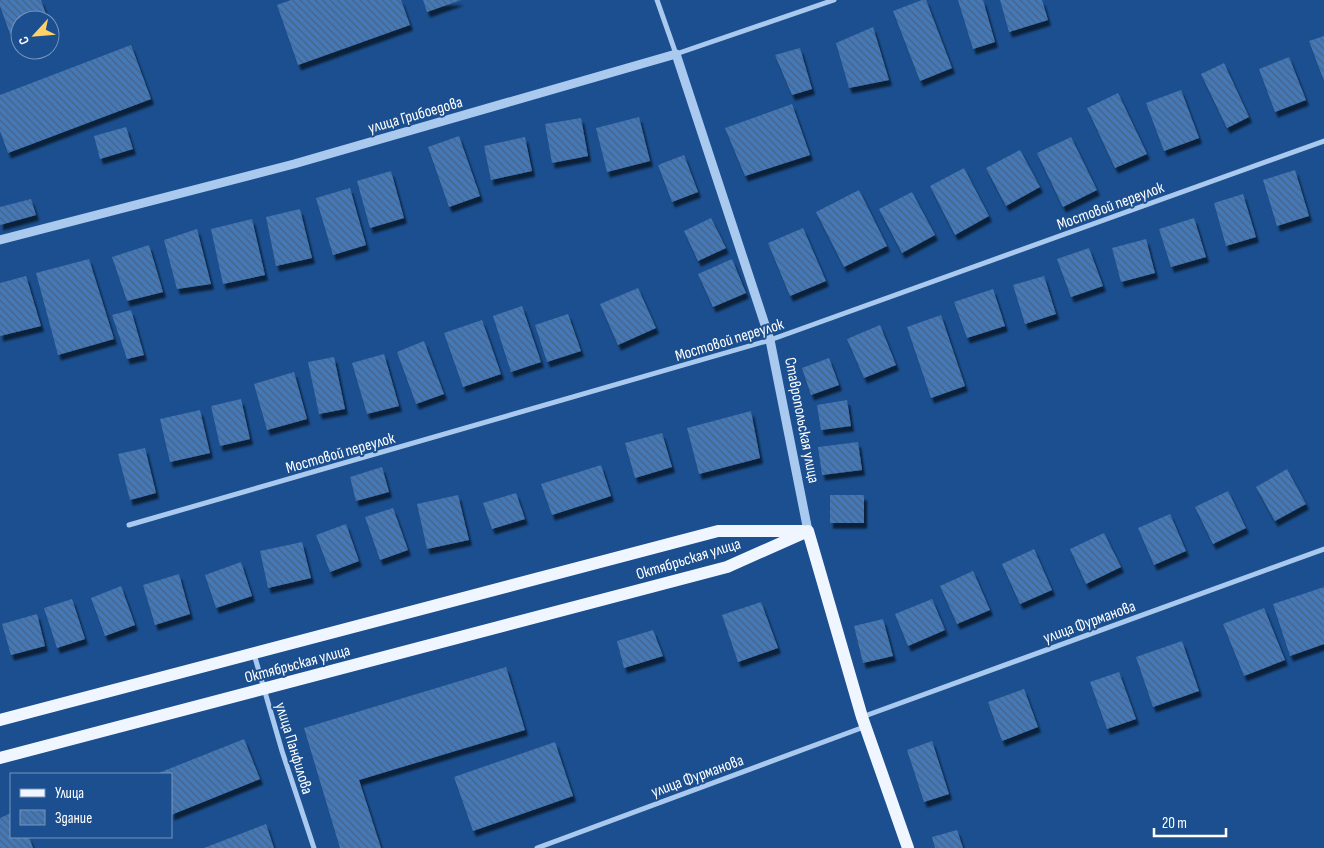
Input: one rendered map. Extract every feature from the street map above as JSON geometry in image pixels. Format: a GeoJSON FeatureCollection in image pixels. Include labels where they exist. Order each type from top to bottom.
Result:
{"type":"FeatureCollection","features":[{"type":"Feature","properties":{"kind":"main road","name":"Октябрьская улица"},"geometry":{"type":"LineString","coordinates":[[0,720],[718,531],[808,531]]}},
{"type":"Feature","properties":{"kind":"main road","name":"Октябрьская улица"},"geometry":{"type":"LineString","coordinates":[[0,758],[727,567],[808,531]]}},
{"type":"Feature","properties":{"kind":"main road","name":"Ставропольская улица"},"geometry":{"type":"LineString","coordinates":[[808,531],[863,722],[908,848]]}},
{"type":"Feature","properties":{"kind":"street","name":"Ставропольская улица"},"geometry":{"type":"LineString","coordinates":[[656,0],[676,54],[770,340],[808,531]]}},
{"type":"Feature","properties":{"kind":"street","name":"улица Грибоедова"},"geometry":{"type":"LineString","coordinates":[[0,240],[294,164],[676,54],[834,0]]}},
{"type":"Feature","properties":{"kind":"street","name":"Мостовой переулок"},"geometry":{"type":"LineString","coordinates":[[129,526],[770,340],[1324,141]]}},
{"type":"Feature","properties":{"kind":"street","name":"улица Фурманова"},"geometry":{"type":"LineString","coordinates":[[537,848],[863,722],[1324,549]]}},
{"type":"Feature","properties":{"kind":"street","name":"улица Панфилова"},"geometry":{"type":"LineString","coordinates":[[254,654],[314,848]]}},
{"type":"Feature","properties":{"kind":"building"},"geometry":{"type":"Polygon","coordinates":[[[0,0],[41,0],[44,10],[10,10],[10,34],[0,6],[0,0]]]}},
{"type":"Feature","properties":{"kind":"building"},"geometry":{"type":"Polygon","coordinates":[[[291,0],[401,0],[410,25],[298,65],[277,5],[291,0]]]}},
{"type":"Feature","properties":{"kind":"building"},"geometry":{"type":"Polygon","coordinates":[[[423,0],[461,0],[427,12],[423,0]]]}},
{"type":"Feature","properties":{"kind":"building"},"geometry":{"type":"Polygon","coordinates":[[[926,0],[952,68],[920,81],[893,11],[926,0]]]}},
{"type":"Feature","properties":{"kind":"building"},"geometry":{"type":"Polygon","coordinates":[[[958,0],[983,0],[995,42],[973,49],[958,0]]]}},
{"type":"Feature","properties":{"kind":"building"},"geometry":{"type":"Polygon","coordinates":[[[1000,0],[1042,0],[1048,20],[1009,32],[1000,0]]]}},
{"type":"Feature","properties":{"kind":"building"},"geometry":{"type":"Polygon","coordinates":[[[873,27],[889,80],[849,88],[836,43],[873,27]]]}},
{"type":"Feature","properties":{"kind":"building"},"geometry":{"type":"Polygon","coordinates":[[[1324,36],[1324,81],[1309,41],[1324,36]]]}},
{"type":"Feature","properties":{"kind":"building"},"geometry":{"type":"Polygon","coordinates":[[[131,45],[151,99],[8,153],[0,131],[0,95],[131,45]]]}},
{"type":"Feature","properties":{"kind":"building"},"geometry":{"type":"Polygon","coordinates":[[[800,48],[812,89],[792,95],[775,55],[800,48]]]}},
{"type":"Feature","properties":{"kind":"building"},"geometry":{"type":"Polygon","coordinates":[[[1289,57],[1306,100],[1275,112],[1259,69],[1289,57]]]}},
{"type":"Feature","properties":{"kind":"building"},"geometry":{"type":"Polygon","coordinates":[[[1224,63],[1249,117],[1227,128],[1201,74],[1224,63]]]}},
{"type":"Feature","properties":{"kind":"building"},"geometry":{"type":"Polygon","coordinates":[[[1181,90],[1199,138],[1164,151],[1146,103],[1181,90]]]}},
{"type":"Feature","properties":{"kind":"building"},"geometry":{"type":"Polygon","coordinates":[[[1118,93],[1147,154],[1115,168],[1087,108],[1118,93]]]}},
{"type":"Feature","properties":{"kind":"building"},"geometry":{"type":"Polygon","coordinates":[[[792,104],[810,155],[745,176],[725,128],[792,104]]]}},
{"type":"Feature","properties":{"kind":"building"},"geometry":{"type":"Polygon","coordinates":[[[639,117],[650,161],[607,172],[596,128],[639,117]]]}},
{"type":"Feature","properties":{"kind":"building"},"geometry":{"type":"Polygon","coordinates":[[[581,118],[588,156],[552,163],[545,124],[581,118]]]}},
{"type":"Feature","properties":{"kind":"building"},"geometry":{"type":"Polygon","coordinates":[[[126,127],[133,149],[100,159],[94,136],[126,127]]]}},
{"type":"Feature","properties":{"kind":"building"},"geometry":{"type":"Polygon","coordinates":[[[459,136],[480,196],[449,207],[428,147],[459,136]]]}},
{"type":"Feature","properties":{"kind":"building"},"geometry":{"type":"Polygon","coordinates":[[[525,137],[532,171],[491,180],[484,146],[525,137]]]}},
{"type":"Feature","properties":{"kind":"building"},"geometry":{"type":"Polygon","coordinates":[[[1071,137],[1097,190],[1063,207],[1037,153],[1071,137]]]}},
{"type":"Feature","properties":{"kind":"building"},"geometry":{"type":"Polygon","coordinates":[[[1020,150],[1040,187],[1006,206],[986,168],[1020,150]]]}},
{"type":"Feature","properties":{"kind":"building"},"geometry":{"type":"Polygon","coordinates":[[[684,155],[698,192],[672,202],[658,165],[684,155]]]}},
{"type":"Feature","properties":{"kind":"building"},"geometry":{"type":"Polygon","coordinates":[[[964,168],[989,216],[955,235],[930,186],[964,168]]]}},
{"type":"Feature","properties":{"kind":"building"},"geometry":{"type":"Polygon","coordinates":[[[1295,170],[1309,216],[1277,226],[1263,180],[1295,170]]]}},
{"type":"Feature","properties":{"kind":"building"},"geometry":{"type":"Polygon","coordinates":[[[391,171],[404,218],[370,228],[357,181],[391,171]]]}},
{"type":"Feature","properties":{"kind":"building"},"geometry":{"type":"Polygon","coordinates":[[[350,188],[366,245],[333,255],[316,198],[350,188]]]}},
{"type":"Feature","properties":{"kind":"building"},"geometry":{"type":"Polygon","coordinates":[[[859,190],[887,246],[844,267],[816,212],[859,190]]]}},
{"type":"Feature","properties":{"kind":"building"},"geometry":{"type":"Polygon","coordinates":[[[912,192],[935,235],[902,253],[879,209],[912,192]]]}},
{"type":"Feature","properties":{"kind":"building"},"geometry":{"type":"Polygon","coordinates":[[[1243,194],[1256,237],[1226,246],[1214,203],[1243,194]]]}},
{"type":"Feature","properties":{"kind":"building"},"geometry":{"type":"Polygon","coordinates":[[[31,199],[36,215],[0,225],[0,207],[31,199]]]}},
{"type":"Feature","properties":{"kind":"building"},"geometry":{"type":"Polygon","coordinates":[[[300,209],[312,258],[276,266],[266,217],[300,209]]]}},
{"type":"Feature","properties":{"kind":"building"},"geometry":{"type":"Polygon","coordinates":[[[711,218],[726,248],[698,261],[684,231],[711,218]]]}},
{"type":"Feature","properties":{"kind":"building"},"geometry":{"type":"Polygon","coordinates":[[[1194,218],[1206,257],[1171,267],[1159,229],[1194,218]]]}},
{"type":"Feature","properties":{"kind":"building"},"geometry":{"type":"Polygon","coordinates":[[[252,219],[265,275],[223,284],[211,229],[252,219]]]}},
{"type":"Feature","properties":{"kind":"building"},"geometry":{"type":"Polygon","coordinates":[[[803,228],[826,281],[790,296],[768,243],[803,228]]]}},
{"type":"Feature","properties":{"kind":"building"},"geometry":{"type":"Polygon","coordinates":[[[197,229],[211,284],[177,289],[164,240],[197,229]]]}},
{"type":"Feature","properties":{"kind":"building"},"geometry":{"type":"Polygon","coordinates":[[[1146,239],[1155,273],[1121,282],[1112,248],[1146,239]]]}},
{"type":"Feature","properties":{"kind":"building"},"geometry":{"type":"Polygon","coordinates":[[[149,245],[163,292],[127,301],[112,257],[149,245]]]}},
{"type":"Feature","properties":{"kind":"building"},"geometry":{"type":"Polygon","coordinates":[[[1089,248],[1103,286],[1071,297],[1057,259],[1089,248]]]}},
{"type":"Feature","properties":{"kind":"building"},"geometry":{"type":"Polygon","coordinates":[[[89,259],[114,339],[58,355],[36,273],[89,259]]]}},
{"type":"Feature","properties":{"kind":"building"},"geometry":{"type":"Polygon","coordinates":[[[732,259],[746,293],[713,307],[698,274],[732,259]]]}},
{"type":"Feature","properties":{"kind":"building"},"geometry":{"type":"Polygon","coordinates":[[[26,276],[41,326],[0,336],[0,283],[26,276]]]}},
{"type":"Feature","properties":{"kind":"building"},"geometry":{"type":"Polygon","coordinates":[[[1044,276],[1056,314],[1025,324],[1013,285],[1044,276]]]}},
{"type":"Feature","properties":{"kind":"building"},"geometry":{"type":"Polygon","coordinates":[[[638,288],[656,328],[618,345],[600,304],[638,288]]]}},
{"type":"Feature","properties":{"kind":"building"},"geometry":{"type":"Polygon","coordinates":[[[993,289],[1005,326],[967,338],[954,302],[993,289]]]}},
{"type":"Feature","properties":{"kind":"building"},"geometry":{"type":"Polygon","coordinates":[[[522,306],[541,362],[511,372],[493,316],[522,306]]]}},
{"type":"Feature","properties":{"kind":"building"},"geometry":{"type":"Polygon","coordinates":[[[131,310],[144,355],[127,359],[112,315],[131,310]]]}},
{"type":"Feature","properties":{"kind":"building"},"geometry":{"type":"Polygon","coordinates":[[[568,314],[581,351],[547,362],[535,325],[568,314]]]}},
{"type":"Feature","properties":{"kind":"building"},"geometry":{"type":"Polygon","coordinates":[[[941,315],[965,386],[931,398],[907,327],[941,315]]]}},
{"type":"Feature","properties":{"kind":"building"},"geometry":{"type":"Polygon","coordinates":[[[482,320],[501,374],[463,387],[444,333],[482,320]]]}},
{"type":"Feature","properties":{"kind":"building"},"geometry":{"type":"Polygon","coordinates":[[[880,325],[896,365],[864,378],[847,339],[880,325]]]}},
{"type":"Feature","properties":{"kind":"building"},"geometry":{"type":"Polygon","coordinates":[[[424,341],[444,394],[416,404],[397,352],[424,341]]]}},
{"type":"Feature","properties":{"kind":"building"},"geometry":{"type":"Polygon","coordinates":[[[384,354],[399,406],[367,414],[352,363],[384,354]]]}},
{"type":"Feature","properties":{"kind":"building"},"geometry":{"type":"Polygon","coordinates":[[[334,357],[345,409],[319,414],[308,362],[334,357]]]}},
{"type":"Feature","properties":{"kind":"building"},"geometry":{"type":"Polygon","coordinates":[[[829,358],[839,385],[811,395],[802,368],[829,358]]]}},
{"type":"Feature","properties":{"kind":"building"},"geometry":{"type":"Polygon","coordinates":[[[294,372],[307,419],[267,430],[254,384],[294,372]]]}},
{"type":"Feature","properties":{"kind":"building"},"geometry":{"type":"Polygon","coordinates":[[[241,399],[250,439],[220,446],[211,406],[241,399]]]}},
{"type":"Feature","properties":{"kind":"building"},"geometry":{"type":"Polygon","coordinates":[[[847,400],[851,426],[821,430],[817,405],[847,400]]]}},
{"type":"Feature","properties":{"kind":"building"},"geometry":{"type":"Polygon","coordinates":[[[200,410],[210,453],[170,462],[160,419],[200,410]]]}},
{"type":"Feature","properties":{"kind":"building"},"geometry":{"type":"Polygon","coordinates":[[[751,411],[760,458],[699,474],[687,428],[751,411]]]}},
{"type":"Feature","properties":{"kind":"building"},"geometry":{"type":"Polygon","coordinates":[[[662,433],[672,467],[635,478],[625,443],[662,433]]]}},
{"type":"Feature","properties":{"kind":"building"},"geometry":{"type":"Polygon","coordinates":[[[858,442],[862,470],[822,475],[818,447],[858,442]]]}},
{"type":"Feature","properties":{"kind":"building"},"geometry":{"type":"Polygon","coordinates":[[[145,448],[156,493],[130,500],[118,454],[145,448]]]}},
{"type":"Feature","properties":{"kind":"building"},"geometry":{"type":"Polygon","coordinates":[[[601,465],[611,496],[552,515],[541,484],[601,465]]]}},
{"type":"Feature","properties":{"kind":"building"},"geometry":{"type":"Polygon","coordinates":[[[382,467],[389,492],[356,501],[350,477],[382,467]]]}},
{"type":"Feature","properties":{"kind":"building"},"geometry":{"type":"Polygon","coordinates":[[[1287,469],[1306,504],[1275,521],[1256,487],[1287,469]]]}},
{"type":"Feature","properties":{"kind":"building"},"geometry":{"type":"Polygon","coordinates":[[[1228,491],[1246,528],[1213,544],[1195,507],[1228,491]]]}},
{"type":"Feature","properties":{"kind":"building"},"geometry":{"type":"Polygon","coordinates":[[[516,493],[525,519],[492,529],[483,503],[516,493]]]}},
{"type":"Feature","properties":{"kind":"building"},"geometry":{"type":"Polygon","coordinates":[[[458,495],[469,540],[427,549],[417,504],[458,495]]]}},
{"type":"Feature","properties":{"kind":"building"},"geometry":{"type":"Polygon","coordinates":[[[830,495],[864,495],[864,523],[830,523],[830,495]]]}},
{"type":"Feature","properties":{"kind":"building"},"geometry":{"type":"Polygon","coordinates":[[[393,508],[408,550],[380,560],[365,517],[393,508]]]}},
{"type":"Feature","properties":{"kind":"building"},"geometry":{"type":"Polygon","coordinates":[[[1170,514],[1186,551],[1154,565],[1138,528],[1170,514]]]}},
{"type":"Feature","properties":{"kind":"building"},"geometry":{"type":"Polygon","coordinates":[[[346,524],[359,561],[330,572],[316,535],[346,524]]]}},
{"type":"Feature","properties":{"kind":"building"},"geometry":{"type":"Polygon","coordinates":[[[1104,533],[1121,567],[1086,584],[1070,549],[1104,533]]]}},
{"type":"Feature","properties":{"kind":"building"},"geometry":{"type":"Polygon","coordinates":[[[302,542],[311,578],[268,588],[260,551],[302,542]]]}},
{"type":"Feature","properties":{"kind":"building"},"geometry":{"type":"Polygon","coordinates":[[[1034,549],[1052,590],[1020,604],[1002,564],[1034,549]]]}},
{"type":"Feature","properties":{"kind":"building"},"geometry":{"type":"Polygon","coordinates":[[[241,562],[252,596],[216,608],[205,575],[241,562]]]}},
{"type":"Feature","properties":{"kind":"building"},"geometry":{"type":"Polygon","coordinates":[[[973,571],[990,610],[957,624],[940,586],[973,571]]]}},
{"type":"Feature","properties":{"kind":"building"},"geometry":{"type":"Polygon","coordinates":[[[179,574],[190,614],[155,625],[143,585],[179,574]]]}},
{"type":"Feature","properties":{"kind":"building"},"geometry":{"type":"Polygon","coordinates":[[[121,586],[135,625],[105,636],[91,598],[121,586]]]}},
{"type":"Feature","properties":{"kind":"building"},"geometry":{"type":"Polygon","coordinates":[[[1324,587],[1324,644],[1290,656],[1273,604],[1324,587]]]}},
{"type":"Feature","properties":{"kind":"building"},"geometry":{"type":"Polygon","coordinates":[[[72,599],[85,639],[57,648],[44,608],[72,599]]]}},
{"type":"Feature","properties":{"kind":"building"},"geometry":{"type":"Polygon","coordinates":[[[932,599],[945,630],[908,646],[895,614],[932,599]]]}},
{"type":"Feature","properties":{"kind":"building"},"geometry":{"type":"Polygon","coordinates":[[[761,602],[778,648],[738,662],[722,615],[761,602]]]}},
{"type":"Feature","properties":{"kind":"building"},"geometry":{"type":"Polygon","coordinates":[[[1264,608],[1285,660],[1244,676],[1223,624],[1264,608]]]}},
{"type":"Feature","properties":{"kind":"building"},"geometry":{"type":"Polygon","coordinates":[[[37,614],[45,646],[11,655],[2,624],[37,614]]]}},
{"type":"Feature","properties":{"kind":"building"},"geometry":{"type":"Polygon","coordinates":[[[883,619],[893,656],[863,663],[854,626],[883,619]]]}},
{"type":"Feature","properties":{"kind":"building"},"geometry":{"type":"Polygon","coordinates":[[[653,630],[663,656],[624,668],[617,641],[653,630]]]}},
{"type":"Feature","properties":{"kind":"building"},"geometry":{"type":"Polygon","coordinates":[[[1182,641],[1199,691],[1153,707],[1136,657],[1182,641]]]}},
{"type":"Feature","properties":{"kind":"building"},"geometry":{"type":"Polygon","coordinates":[[[506,667],[525,730],[359,780],[381,848],[340,848],[304,728],[506,667]]]}},
{"type":"Feature","properties":{"kind":"building"},"geometry":{"type":"Polygon","coordinates":[[[1119,672],[1136,719],[1107,729],[1090,682],[1119,672]]]}},
{"type":"Feature","properties":{"kind":"building"},"geometry":{"type":"Polygon","coordinates":[[[1024,689],[1038,727],[1002,741],[988,702],[1024,689]]]}},
{"type":"Feature","properties":{"kind":"building"},"geometry":{"type":"Polygon","coordinates":[[[244,739],[260,779],[172,815],[172,773],[159,773],[244,739]]]}},
{"type":"Feature","properties":{"kind":"building"},"geometry":{"type":"Polygon","coordinates":[[[932,741],[949,794],[924,802],[907,750],[932,741]]]}},
{"type":"Feature","properties":{"kind":"building"},"geometry":{"type":"Polygon","coordinates":[[[555,742],[573,796],[473,831],[454,777],[555,742]]]}},
{"type":"Feature","properties":{"kind":"building"},"geometry":{"type":"Polygon","coordinates":[[[10,813],[10,838],[29,838],[33,848],[0,848],[0,818],[10,813]]]}},
{"type":"Feature","properties":{"kind":"building"},"geometry":{"type":"Polygon","coordinates":[[[266,824],[274,848],[204,848],[266,824]]]}},
{"type":"Feature","properties":{"kind":"building"},"geometry":{"type":"Polygon","coordinates":[[[957,830],[963,848],[935,848],[932,837],[957,830]]]}}]}
